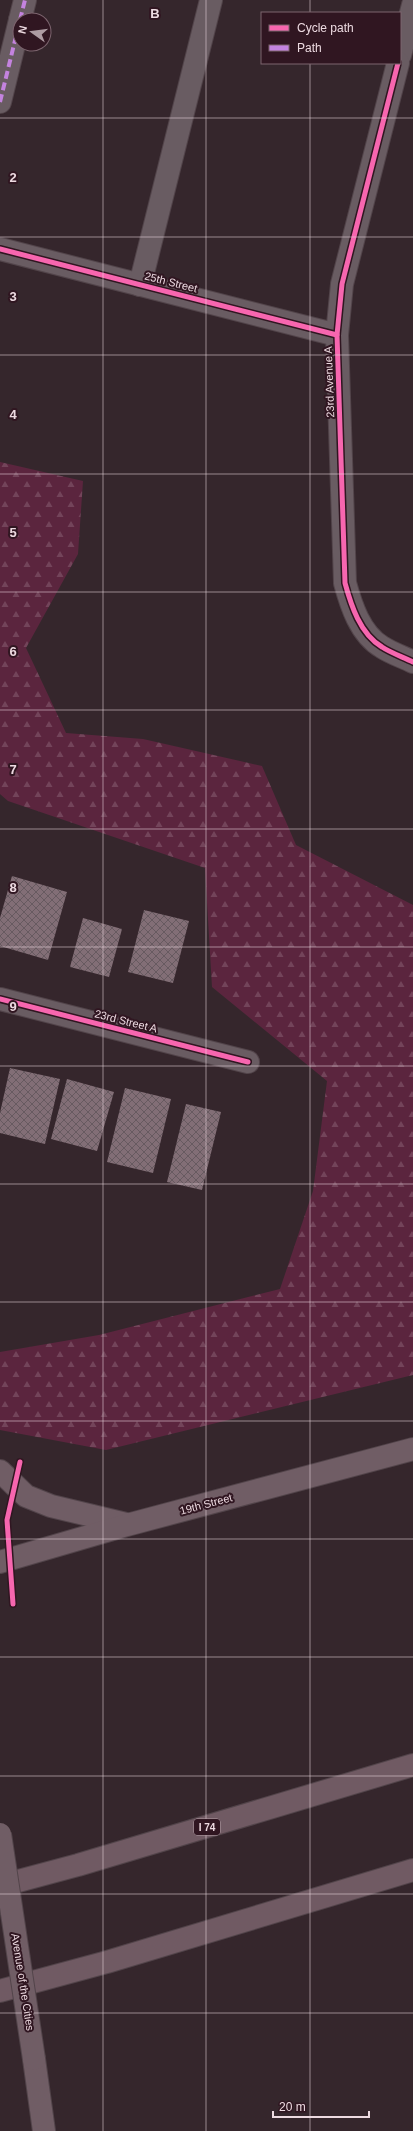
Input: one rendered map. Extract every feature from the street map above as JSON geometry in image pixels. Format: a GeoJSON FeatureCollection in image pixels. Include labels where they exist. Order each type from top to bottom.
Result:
{"type":"FeatureCollection","features":[{"type":"Feature","properties":{"kind":"highway","name":"I 74"},"geometry":{"type":"LineString","coordinates":[[0,1886],[86,1863],[413,1765]]}},
{"type":"Feature","properties":{"kind":"highway"},"geometry":{"type":"LineString","coordinates":[[0,1991],[107,1962],[413,1870]]}},
{"type":"Feature","properties":{"kind":"main road","name":"19th Street"},"geometry":{"type":"LineString","coordinates":[[0,1562],[127,1525],[413,1449]]}},
{"type":"Feature","properties":{"kind":"main road"},"geometry":{"type":"LineString","coordinates":[[0,1471],[26,1496],[51,1506],[127,1525]]}},
{"type":"Feature","properties":{"kind":"main road","name":"Avenue of the Cities"},"geometry":{"type":"LineString","coordinates":[[0,1834],[44,2131]]}},
{"type":"Feature","properties":{"kind":"street"},"geometry":{"type":"LineString","coordinates":[[22,12],[25,0]]}},
{"type":"Feature","properties":{"kind":"street"},"geometry":{"type":"LineString","coordinates":[[140,285],[212,0]]}},
{"type":"Feature","properties":{"kind":"street"},"geometry":{"type":"LineString","coordinates":[[401,51],[413,5]]}},
{"type":"Feature","properties":{"kind":"street"},"geometry":{"type":"LineString","coordinates":[[0,102],[12,52]]}},
{"type":"Feature","properties":{"kind":"street","name":"23rd Avenue A"},"geometry":{"type":"LineString","coordinates":[[398,64],[342,284],[336,335],[344,583],[352,608],[365,631],[380,646],[413,662]]}},
{"type":"Feature","properties":{"kind":"street","name":"25th Street"},"geometry":{"type":"LineString","coordinates":[[0,249],[336,335]]}},
{"type":"Feature","properties":{"kind":"street","name":"23rd Street A"},"geometry":{"type":"LineString","coordinates":[[0,999],[248,1062]]}},
{"type":"Feature","properties":{"kind":"green space"},"geometry":{"type":"Polygon","coordinates":[[[0,462],[83,481],[78,554],[26,648],[66,733],[143,739],[262,766],[296,845],[413,905],[413,1375],[106,1450],[0,1430],[0,1352],[99,1335],[280,1289],[313,1191],[327,1081],[212,987],[205,868],[8,801],[0,794],[0,462]]]}},
{"type":"Feature","properties":{"kind":"building"},"geometry":{"type":"Polygon","coordinates":[[[12,876],[67,892],[48,960],[0,946],[0,918],[12,876]]]}},
{"type":"Feature","properties":{"kind":"building"},"geometry":{"type":"Polygon","coordinates":[[[144,910],[189,921],[173,983],[128,972],[144,910]]]}},
{"type":"Feature","properties":{"kind":"building"},"geometry":{"type":"Polygon","coordinates":[[[83,918],[122,929],[109,977],[70,967],[83,918]]]}},
{"type":"Feature","properties":{"kind":"building"},"geometry":{"type":"Polygon","coordinates":[[[10,1068],[60,1079],[45,1144],[0,1133],[0,1113],[10,1068]]]}},
{"type":"Feature","properties":{"kind":"building"},"geometry":{"type":"Polygon","coordinates":[[[67,1079],[114,1092],[97,1151],[51,1139],[67,1079]]]}},
{"type":"Feature","properties":{"kind":"building"},"geometry":{"type":"Polygon","coordinates":[[[125,1088],[171,1099],[153,1173],[107,1162],[125,1088]]]}},
{"type":"Feature","properties":{"kind":"building"},"geometry":{"type":"Polygon","coordinates":[[[186,1104],[221,1112],[202,1190],[167,1182],[186,1104]]]}},
{"type":"Feature","properties":{"kind":"marked path"},"geometry":{"type":"LineString","coordinates":[[22,12],[25,0]]}},
{"type":"Feature","properties":{"kind":"marked path"},"geometry":{"type":"LineString","coordinates":[[0,102],[12,52]]}},
{"type":"Feature","properties":{"kind":"cycle path"},"geometry":{"type":"LineString","coordinates":[[398,64],[342,284],[337,335],[345,583],[350,600],[362,627],[368,635],[386,649],[413,662]]}},
{"type":"Feature","properties":{"kind":"cycle path"},"geometry":{"type":"LineString","coordinates":[[0,249],[337,335]]}},
{"type":"Feature","properties":{"kind":"cycle path"},"geometry":{"type":"LineString","coordinates":[[0,999],[248,1062]]}},
{"type":"Feature","properties":{"kind":"cycle path"},"geometry":{"type":"LineString","coordinates":[[13,1604],[7,1520],[20,1462]]}}]}
